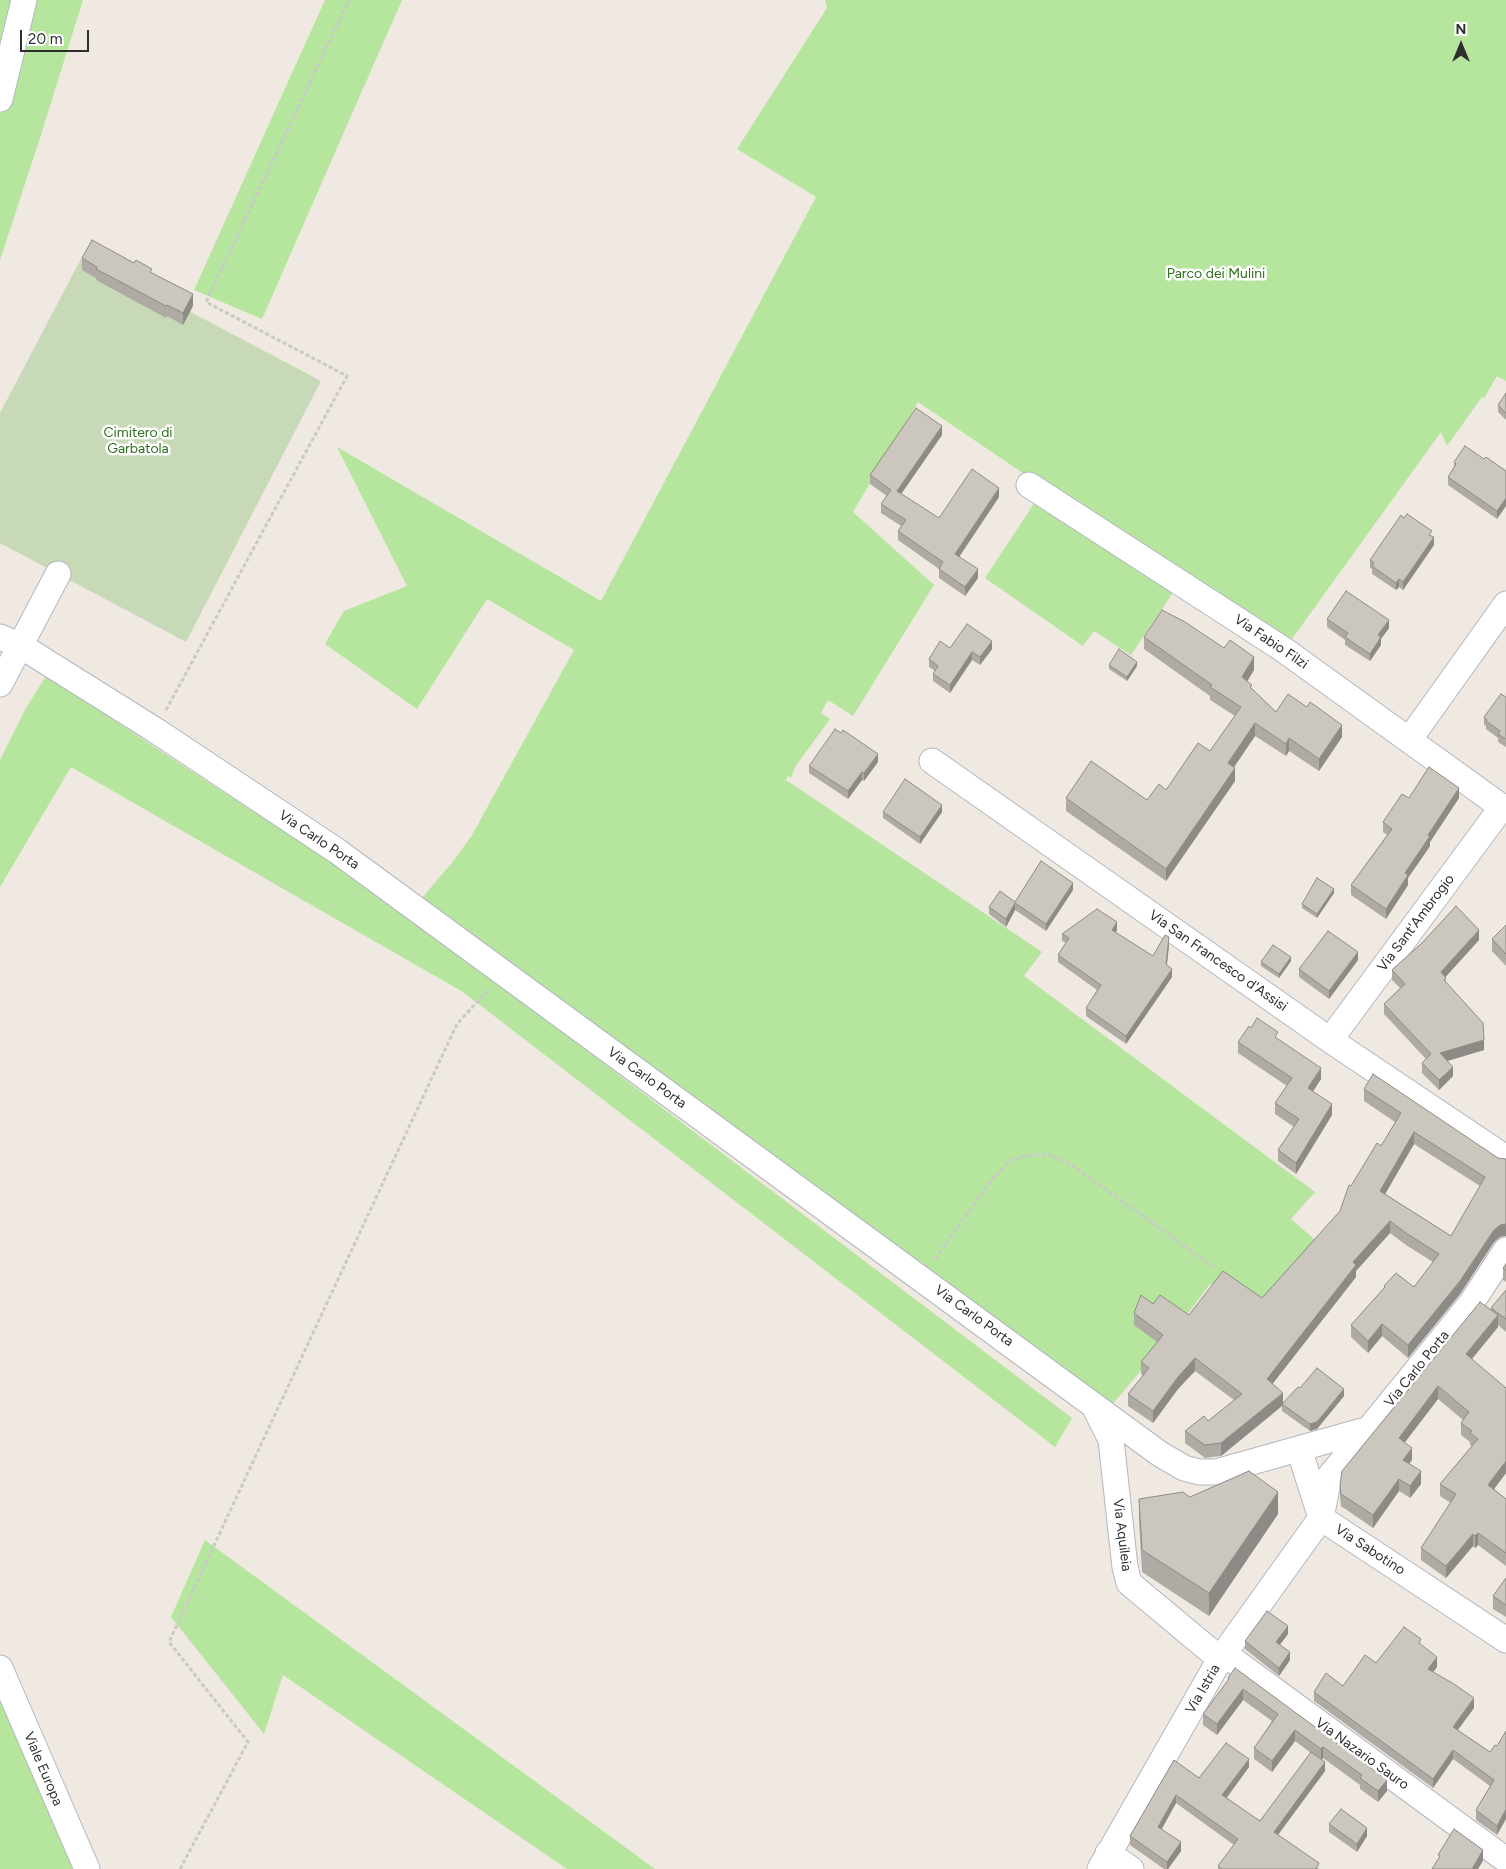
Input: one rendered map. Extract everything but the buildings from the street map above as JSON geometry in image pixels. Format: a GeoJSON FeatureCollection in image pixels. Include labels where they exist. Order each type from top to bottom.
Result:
{"type":"FeatureCollection","features":[{"type":"Feature","properties":{"kind":"street"},"geometry":{"type":"LineString","coordinates":[[0,99],[24,0]]}},
{"type":"Feature","properties":{"kind":"street","name":"Via Fabio Filzi"},"geometry":{"type":"LineString","coordinates":[[1029,485],[1284,650],[1504,809]]}},
{"type":"Feature","properties":{"kind":"street"},"geometry":{"type":"LineString","coordinates":[[0,684],[11,642],[58,574]]}},
{"type":"Feature","properties":{"kind":"street"},"geometry":{"type":"LineString","coordinates":[[1409,740],[1506,604]]}},
{"type":"Feature","properties":{"kind":"street","name":"Via Carlo Porta"},"geometry":{"type":"LineString","coordinates":[[11,642],[155,730],[337,851],[1160,1454],[1184,1468],[1199,1472],[1216,1472],[1369,1429],[1472,1302],[1506,1250]]}},
{"type":"Feature","properties":{"kind":"street","name":"Via San Francesco d'Assisi"},"geometry":{"type":"LineString","coordinates":[[932,761],[1330,1040],[1506,1158]]}},
{"type":"Feature","properties":{"kind":"street","name":"Via Sant'Ambrogio"},"geometry":{"type":"LineString","coordinates":[[1330,1040],[1504,809]]}},
{"type":"Feature","properties":{"kind":"street","name":"Via Aquileia"},"geometry":{"type":"LineString","coordinates":[[1092,1403],[1111,1440],[1125,1567],[1129,1583],[1220,1658]]}},
{"type":"Feature","properties":{"kind":"street","name":"Via Sabotino"},"geometry":{"type":"LineString","coordinates":[[1369,1429],[1329,1477],[1320,1518],[1506,1640]]}},
{"type":"Feature","properties":{"kind":"street"},"geometry":{"type":"LineString","coordinates":[[1299,1448],[1320,1518]]}},
{"type":"Feature","properties":{"kind":"street","name":"Via Istria"},"geometry":{"type":"LineString","coordinates":[[1104,1861],[1220,1658],[1320,1518]]}},
{"type":"Feature","properties":{"kind":"street","name":"Via Nazario Sauro"},"geometry":{"type":"LineString","coordinates":[[1220,1658],[1233,1660],[1501,1858]]}},
{"type":"Feature","properties":{"kind":"street","name":"Viale Europa"},"geometry":{"type":"LineString","coordinates":[[0,1668],[87,1869]]}},
{"type":"Feature","properties":{"kind":"street"},"geometry":{"type":"LineString","coordinates":[[1104,1861],[1131,1869]]}},
{"type":"Feature","properties":{"kind":"path"},"geometry":{"type":"LineString","coordinates":[[155,730],[347,376],[206,302],[349,0]]}},
{"type":"Feature","properties":{"kind":"path"},"geometry":{"type":"LineString","coordinates":[[180,1869],[248,1742],[169,1642],[456,1024],[503,973]]}},
{"type":"Feature","properties":{"kind":"path"},"geometry":{"type":"LineString","coordinates":[[921,1278],[994,1177],[1011,1160],[1031,1155],[1050,1155],[1070,1164],[1215,1268]]}},
{"type":"Feature","properties":{"kind":"green space"},"geometry":{"type":"Polygon","coordinates":[[[0,0],[83,0],[0,260],[0,0]]]}},
{"type":"Feature","properties":{"kind":"green space"},"geometry":{"type":"Polygon","coordinates":[[[325,0],[402,0],[262,319],[194,290],[325,0]]]}},
{"type":"Feature","properties":{"kind":"green space","name":"Parco dei Mulini"},"geometry":{"type":"Polygon","coordinates":[[[825,0],[1506,0],[1506,381],[1497,376],[1484,398],[1482,397],[1447,446],[1441,432],[1284,650],[918,402],[853,512],[934,585],[853,716],[828,700],[821,713],[830,719],[795,767],[791,778],[788,776],[786,780],[1042,952],[1024,976],[1315,1192],[1291,1219],[1321,1245],[1264,1319],[1210,1284],[1174,1332],[1110,1407],[422,898],[455,859],[472,835],[574,650],[487,599],[417,709],[325,644],[344,611],[407,586],[337,447],[601,601],[816,197],[737,149],[827,8],[825,0]]]}},
{"type":"Feature","properties":{"kind":"green space","name":"Cimitero di Garbatola"},"geometry":{"type":"Polygon","coordinates":[[[83,255],[321,381],[186,642],[0,543],[0,413],[83,255]]]}},
{"type":"Feature","properties":{"kind":"green space"},"geometry":{"type":"Polygon","coordinates":[[[1035,502],[1174,591],[1131,655],[1094,631],[1083,646],[985,578],[1035,502]]]}},
{"type":"Feature","properties":{"kind":"green space"},"geometry":{"type":"Polygon","coordinates":[[[46,676],[381,895],[1072,1418],[1055,1447],[463,992],[71,767],[0,887],[0,760],[26,708],[46,676]]]}},
{"type":"Feature","properties":{"kind":"green space"},"geometry":{"type":"Polygon","coordinates":[[[205,1540],[655,1869],[567,1869],[283,1675],[264,1734],[171,1617],[205,1540]]]}},
{"type":"Feature","properties":{"kind":"green space"},"geometry":{"type":"Polygon","coordinates":[[[0,1700],[73,1869],[0,1869],[0,1700]]]}}]}
